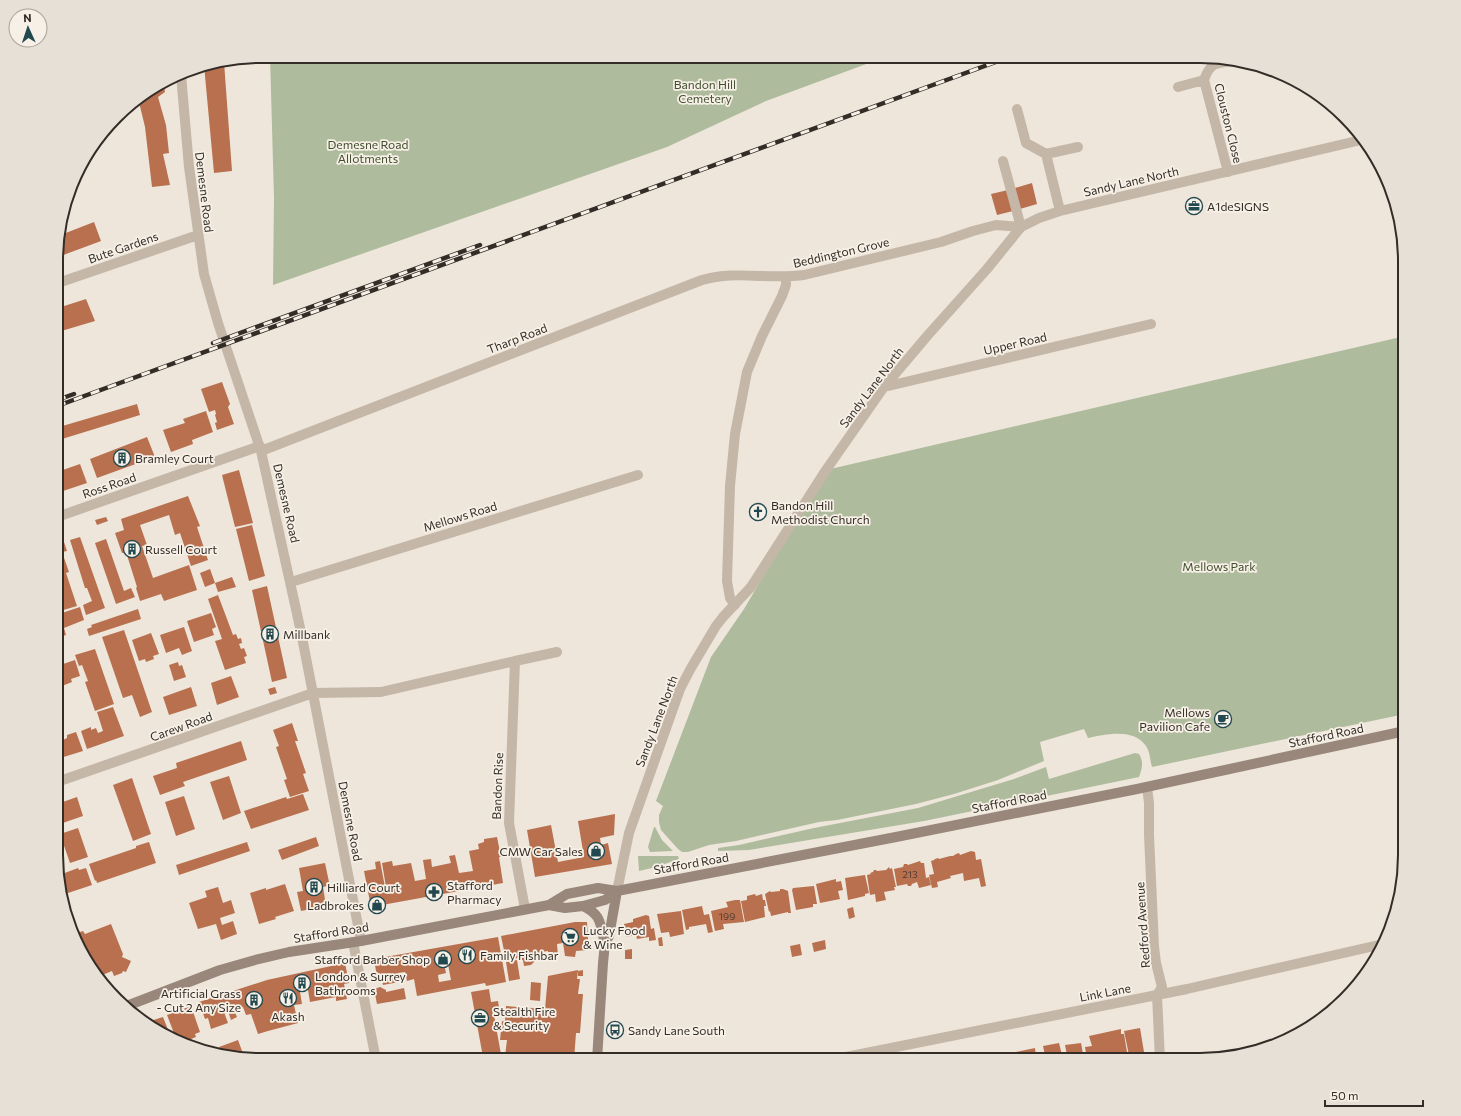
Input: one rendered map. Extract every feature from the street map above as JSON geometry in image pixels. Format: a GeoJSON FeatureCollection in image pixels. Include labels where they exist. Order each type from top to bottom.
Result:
{"type":"FeatureCollection","features":[{"type":"Feature","properties":{"kind":"main road","name":"Stafford Road"},"geometry":{"type":"LineString","coordinates":[[549,905],[567,894],[598,888],[617,891],[896,837],[1147,787],[1398,733]]}},
{"type":"Feature","properties":{"kind":"main road","name":"Stafford Road"},"geometry":{"type":"LineString","coordinates":[[131,1004],[213,972],[289,952],[357,941],[549,905],[565,908],[583,906],[605,900],[617,891]]}},
{"type":"Feature","properties":{"kind":"main road"},"geometry":{"type":"LineString","coordinates":[[605,943],[609,936],[617,891]]}},
{"type":"Feature","properties":{"kind":"main road"},"geometry":{"type":"LineString","coordinates":[[583,906],[598,916],[605,943],[597,1053]]}},
{"type":"Feature","properties":{"kind":"street","name":"Clouston Close"},"geometry":{"type":"LineString","coordinates":[[1217,64],[1208,69],[1204,80],[1228,172]]}},
{"type":"Feature","properties":{"kind":"street","name":"Demesne Road"},"geometry":{"type":"LineString","coordinates":[[181,80],[189,167],[198,235],[208,290],[261,448],[291,582],[313,694],[357,941],[375,1053]]}},
{"type":"Feature","properties":{"kind":"street","name":"Clouston Close"},"geometry":{"type":"LineString","coordinates":[[1178,87],[1204,80]]}},
{"type":"Feature","properties":{"kind":"street"},"geometry":{"type":"LineString","coordinates":[[1017,109],[1026,143],[1046,154],[1078,147]]}},
{"type":"Feature","properties":{"kind":"street","name":"Sandy Lane North"},"geometry":{"type":"LineString","coordinates":[[617,891],[630,833],[680,689],[691,668],[723,617],[751,588],[826,470],[884,387],[987,269],[1021,227],[1039,218],[1060,211],[1358,141]]}},
{"type":"Feature","properties":{"kind":"street"},"geometry":{"type":"LineString","coordinates":[[1046,154],[1060,211]]}},
{"type":"Feature","properties":{"kind":"street"},"geometry":{"type":"LineString","coordinates":[[1003,161],[1021,227]]}},
{"type":"Feature","properties":{"kind":"street","name":"Beddington Grove"},"geometry":{"type":"LineString","coordinates":[[735,605],[730,598],[727,581],[730,486],[735,434],[747,372],[762,336],[782,296],[786,285],[786,277],[804,275],[941,242],[996,225],[1021,227]]}},
{"type":"Feature","properties":{"kind":"street","name":"Bute Gardens"},"geometry":{"type":"LineString","coordinates":[[63,281],[198,235]]}},
{"type":"Feature","properties":{"kind":"street","name":"Tharp Road"},"geometry":{"type":"LineString","coordinates":[[261,448],[702,280],[732,275],[786,277]]}},
{"type":"Feature","properties":{"kind":"street","name":"Upper Road"},"geometry":{"type":"LineString","coordinates":[[884,387],[1151,324]]}},
{"type":"Feature","properties":{"kind":"street","name":"Ross Road"},"geometry":{"type":"LineString","coordinates":[[63,515],[261,448]]}},
{"type":"Feature","properties":{"kind":"street","name":"Mellows Road"},"geometry":{"type":"LineString","coordinates":[[291,582],[638,475]]}},
{"type":"Feature","properties":{"kind":"street"},"geometry":{"type":"LineString","coordinates":[[313,694],[381,692],[557,652]]}},
{"type":"Feature","properties":{"kind":"street","name":"Bandon Rise"},"geometry":{"type":"LineString","coordinates":[[515,662],[509,823],[525,909]]}},
{"type":"Feature","properties":{"kind":"street","name":"Carew Road"},"geometry":{"type":"LineString","coordinates":[[63,780],[313,694]]}},
{"type":"Feature","properties":{"kind":"street","name":"Redford Avenue"},"geometry":{"type":"LineString","coordinates":[[1147,787],[1150,803],[1154,946],[1156,963],[1162,987],[1158,995],[1160,1053]]}},
{"type":"Feature","properties":{"kind":"street","name":"Link Lane"},"geometry":{"type":"LineString","coordinates":[[866,1053],[1158,995],[1376,945]]}},
{"type":"Feature","properties":{"kind":"green space","name":"Demesne Road Allotments"},"geometry":{"type":"Polygon","coordinates":[[[270,63],[869,63],[766,101],[667,147],[273,285],[274,198],[270,63]]]}},
{"type":"Feature","properties":{"kind":"green space","name":"Mellows Park"},"geometry":{"type":"Polygon","coordinates":[[[1398,338],[1398,715],[1152,767],[1147,748],[1141,740],[1119,734],[1088,738],[1084,729],[1040,742],[1044,761],[998,780],[954,794],[916,804],[837,820],[819,822],[736,841],[709,845],[688,852],[682,852],[661,830],[659,815],[663,806],[656,801],[711,657],[744,609],[826,470],[1398,338]]]}},
{"type":"Feature","properties":{"kind":"green space"},"geometry":{"type":"Polygon","coordinates":[[[1135,753],[1139,754],[1142,760],[1142,768],[1139,777],[924,821],[749,850],[718,851],[718,848],[918,808],[1014,779],[1046,767],[1049,779],[1135,753]]]}},
{"type":"Feature","properties":{"kind":"green space"},"geometry":{"type":"Polygon","coordinates":[[[654,827],[662,840],[673,851],[650,852],[648,847],[654,827]]]}},
{"type":"Feature","properties":{"kind":"green space"},"geometry":{"type":"Polygon","coordinates":[[[638,856],[678,856],[679,859],[639,871],[638,856]]]}},
{"type":"Feature","properties":{"kind":"building"},"geometry":{"type":"Polygon","coordinates":[[[224,67],[232,171],[214,173],[205,72],[224,67]]]}},
{"type":"Feature","properties":{"kind":"building"},"geometry":{"type":"Polygon","coordinates":[[[164,88],[165,92],[158,97],[166,125],[169,153],[163,154],[170,185],[152,187],[145,127],[140,104],[164,88]]]}},
{"type":"Feature","properties":{"kind":"building"},"geometry":{"type":"Polygon","coordinates":[[[1032,183],[1037,204],[1020,209],[1015,188],[1032,183]]]}},
{"type":"Feature","properties":{"kind":"building"},"geometry":{"type":"Polygon","coordinates":[[[1008,190],[1013,211],[997,215],[991,194],[1008,190]]]}},
{"type":"Feature","properties":{"kind":"building"},"geometry":{"type":"Polygon","coordinates":[[[94,222],[101,241],[63,255],[65,233],[94,222]]]}},
{"type":"Feature","properties":{"kind":"building"},"geometry":{"type":"Polygon","coordinates":[[[86,299],[95,321],[63,331],[63,306],[86,299]]]}},
{"type":"Feature","properties":{"kind":"building"},"geometry":{"type":"Polygon","coordinates":[[[222,382],[230,404],[228,407],[234,424],[217,430],[215,423],[217,422],[215,410],[209,412],[201,389],[222,382]]]}},
{"type":"Feature","properties":{"kind":"building"},"geometry":{"type":"Polygon","coordinates":[[[137,404],[140,415],[63,439],[63,426],[137,404]]]}},
{"type":"Feature","properties":{"kind":"building"},"geometry":{"type":"Polygon","coordinates":[[[206,411],[213,432],[192,440],[193,444],[171,452],[163,430],[185,423],[183,419],[206,411]]]}},
{"type":"Feature","properties":{"kind":"building","name":"Bramley Court"},"geometry":{"type":"Polygon","coordinates":[[[147,437],[155,457],[97,478],[90,459],[147,437]]]}},
{"type":"Feature","properties":{"kind":"building"},"geometry":{"type":"Polygon","coordinates":[[[80,464],[87,483],[63,491],[63,470],[80,464]]]}},
{"type":"Feature","properties":{"kind":"building"},"geometry":{"type":"Polygon","coordinates":[[[239,470],[253,523],[235,527],[222,475],[239,470]]]}},
{"type":"Feature","properties":{"kind":"building","name":"Russell Court"},"geometry":{"type":"Polygon","coordinates":[[[188,496],[200,526],[197,527],[208,560],[191,566],[180,533],[175,535],[169,515],[140,525],[147,545],[142,546],[153,578],[189,565],[197,590],[164,601],[161,594],[140,601],[126,552],[122,553],[115,533],[124,530],[121,519],[188,496]]]}},
{"type":"Feature","properties":{"kind":"building"},"geometry":{"type":"Polygon","coordinates":[[[106,517],[108,521],[97,525],[95,520],[106,517]]]}},
{"type":"Feature","properties":{"kind":"building"},"geometry":{"type":"Polygon","coordinates":[[[252,525],[265,576],[249,581],[236,529],[252,525]]]}},
{"type":"Feature","properties":{"kind":"building"},"geometry":{"type":"Polygon","coordinates":[[[80,537],[105,608],[86,615],[83,605],[92,601],[87,588],[85,588],[70,540],[80,537]]]}},
{"type":"Feature","properties":{"kind":"building"},"geometry":{"type":"Polygon","coordinates":[[[63,539],[67,551],[63,552],[63,539]]]}},
{"type":"Feature","properties":{"kind":"building"},"geometry":{"type":"Polygon","coordinates":[[[106,539],[124,591],[131,588],[135,597],[116,604],[95,543],[106,539]]]}},
{"type":"Feature","properties":{"kind":"building"},"geometry":{"type":"Polygon","coordinates":[[[63,555],[69,572],[66,573],[77,606],[63,610],[63,555]]]}},
{"type":"Feature","properties":{"kind":"building"},"geometry":{"type":"Polygon","coordinates":[[[210,569],[215,583],[205,587],[200,573],[210,569]]]}},
{"type":"Feature","properties":{"kind":"building"},"geometry":{"type":"Polygon","coordinates":[[[232,577],[236,587],[218,592],[215,583],[232,577]]]}},
{"type":"Feature","properties":{"kind":"building","name":"Millbank"},"geometry":{"type":"Polygon","coordinates":[[[267,586],[287,678],[272,682],[252,590],[267,586]]]}},
{"type":"Feature","properties":{"kind":"building"},"geometry":{"type":"Polygon","coordinates":[[[218,595],[233,635],[236,634],[238,639],[241,638],[242,643],[239,644],[241,649],[244,648],[247,656],[244,657],[246,663],[225,670],[215,641],[222,639],[208,599],[218,595]]]}},
{"type":"Feature","properties":{"kind":"building"},"geometry":{"type":"Polygon","coordinates":[[[80,607],[84,620],[64,628],[66,635],[63,636],[63,613],[80,607]]]}},
{"type":"Feature","properties":{"kind":"building"},"geometry":{"type":"Polygon","coordinates":[[[138,609],[141,619],[89,636],[87,629],[92,627],[91,625],[138,609]]]}},
{"type":"Feature","properties":{"kind":"building"},"geometry":{"type":"Polygon","coordinates":[[[211,613],[216,627],[212,629],[214,635],[194,642],[187,621],[211,613]]]}},
{"type":"Feature","properties":{"kind":"building"},"geometry":{"type":"Polygon","coordinates":[[[184,627],[192,651],[182,655],[179,648],[166,653],[160,635],[184,627]]]}},
{"type":"Feature","properties":{"kind":"building"},"geometry":{"type":"Polygon","coordinates":[[[124,630],[152,712],[140,717],[132,695],[123,698],[102,637],[124,630]]]}},
{"type":"Feature","properties":{"kind":"building"},"geometry":{"type":"Polygon","coordinates":[[[151,633],[159,654],[153,656],[154,659],[146,662],[145,659],[139,661],[132,640],[151,633]]]}},
{"type":"Feature","properties":{"kind":"building"},"geometry":{"type":"Polygon","coordinates":[[[95,649],[114,704],[95,711],[85,682],[88,681],[82,665],[79,666],[75,655],[95,649]]]}},
{"type":"Feature","properties":{"kind":"building"},"geometry":{"type":"Polygon","coordinates":[[[75,660],[80,676],[71,679],[72,682],[63,686],[63,664],[75,660]]]}},
{"type":"Feature","properties":{"kind":"building"},"geometry":{"type":"Polygon","coordinates":[[[178,662],[179,666],[182,665],[186,677],[174,681],[169,665],[178,662]]]}},
{"type":"Feature","properties":{"kind":"building"},"geometry":{"type":"Polygon","coordinates":[[[231,676],[239,697],[217,705],[211,683],[231,676]]]}},
{"type":"Feature","properties":{"kind":"building"},"geometry":{"type":"Polygon","coordinates":[[[191,687],[197,706],[169,715],[163,697],[191,687]]]}},
{"type":"Feature","properties":{"kind":"building"},"geometry":{"type":"Polygon","coordinates":[[[275,687],[277,693],[270,695],[268,689],[275,687]]]}},
{"type":"Feature","properties":{"kind":"building"},"geometry":{"type":"Polygon","coordinates":[[[113,707],[124,736],[87,749],[81,731],[91,727],[91,730],[96,728],[98,733],[103,731],[97,712],[113,707]]]}},
{"type":"Feature","properties":{"kind":"building"},"geometry":{"type":"Polygon","coordinates":[[[292,723],[298,741],[295,741],[306,773],[303,774],[309,791],[290,797],[284,780],[287,779],[276,747],[279,746],[273,730],[292,723]]]}},
{"type":"Feature","properties":{"kind":"building"},"geometry":{"type":"Polygon","coordinates":[[[76,732],[83,751],[63,757],[63,740],[67,738],[67,735],[76,732]]]}},
{"type":"Feature","properties":{"kind":"building"},"geometry":{"type":"Polygon","coordinates":[[[241,741],[247,760],[183,782],[185,786],[160,795],[153,776],[177,768],[176,763],[241,741]]]}},
{"type":"Feature","properties":{"kind":"building"},"geometry":{"type":"Polygon","coordinates":[[[229,776],[241,813],[223,820],[210,782],[229,776]]]}},
{"type":"Feature","properties":{"kind":"building"},"geometry":{"type":"Polygon","coordinates":[[[132,778],[151,834],[133,841],[113,785],[132,778]]]}},
{"type":"Feature","properties":{"kind":"building"},"geometry":{"type":"Polygon","coordinates":[[[303,794],[309,810],[251,829],[244,811],[286,797],[287,799],[303,794]]]}},
{"type":"Feature","properties":{"kind":"building"},"geometry":{"type":"Polygon","coordinates":[[[184,796],[195,829],[176,836],[165,802],[184,796]]]}},
{"type":"Feature","properties":{"kind":"building"},"geometry":{"type":"Polygon","coordinates":[[[77,797],[83,816],[63,823],[63,802],[77,797]]]}},
{"type":"Feature","properties":{"kind":"building","name":"CMW Car Sales"},"geometry":{"type":"Polygon","coordinates":[[[615,814],[614,835],[600,838],[601,845],[608,843],[612,864],[535,877],[527,830],[551,825],[558,862],[584,857],[578,821],[615,814]]]}},
{"type":"Feature","properties":{"kind":"building"},"geometry":{"type":"Polygon","coordinates":[[[78,828],[88,857],[70,863],[63,843],[63,833],[78,828]]]}},
{"type":"Feature","properties":{"kind":"building"},"geometry":{"type":"Polygon","coordinates":[[[316,837],[319,846],[282,860],[278,850],[316,837]]]}},
{"type":"Feature","properties":{"kind":"building"},"geometry":{"type":"Polygon","coordinates":[[[497,837],[501,857],[499,857],[503,883],[371,907],[364,871],[376,869],[375,862],[380,861],[385,887],[382,863],[392,861],[393,866],[411,863],[415,881],[426,879],[423,860],[431,859],[432,867],[451,863],[449,856],[455,855],[459,873],[473,871],[469,851],[479,849],[478,844],[484,842],[484,839],[497,837]]]}},
{"type":"Feature","properties":{"kind":"building"},"geometry":{"type":"Polygon","coordinates":[[[149,842],[156,863],[97,883],[96,880],[95,881],[89,864],[149,842]]]}},
{"type":"Feature","properties":{"kind":"building"},"geometry":{"type":"Polygon","coordinates":[[[247,842],[250,851],[179,875],[176,865],[247,842]]]}},
{"type":"Feature","properties":{"kind":"building"},"geometry":{"type":"Polygon","coordinates":[[[971,851],[975,852],[976,860],[981,859],[986,886],[981,887],[979,878],[964,881],[963,873],[950,876],[951,878],[937,882],[938,887],[932,888],[929,875],[934,874],[931,861],[938,858],[953,856],[959,853],[960,855],[971,851]]]}},
{"type":"Feature","properties":{"kind":"building"},"geometry":{"type":"Polygon","coordinates":[[[920,861],[921,863],[924,863],[926,878],[929,877],[931,885],[919,888],[917,882],[911,886],[908,886],[907,884],[897,886],[894,869],[903,867],[904,864],[908,865],[920,861]]]}},
{"type":"Feature","properties":{"kind":"building","name":"Hilliard Court"},"geometry":{"type":"Polygon","coordinates":[[[325,863],[329,882],[326,883],[327,886],[323,887],[326,906],[301,911],[297,892],[303,891],[299,868],[325,863]]]}},
{"type":"Feature","properties":{"kind":"building"},"geometry":{"type":"Polygon","coordinates":[[[889,867],[890,869],[892,868],[896,887],[894,887],[895,890],[884,892],[886,900],[876,902],[875,894],[870,895],[867,875],[871,874],[870,873],[874,870],[886,870],[889,867]]]}},
{"type":"Feature","properties":{"kind":"building"},"geometry":{"type":"Polygon","coordinates":[[[78,868],[79,870],[86,868],[92,885],[67,893],[64,873],[78,868]]]}},
{"type":"Feature","properties":{"kind":"building"},"geometry":{"type":"Polygon","coordinates":[[[865,875],[869,893],[865,894],[865,896],[848,900],[845,878],[865,875]]]}},
{"type":"Feature","properties":{"kind":"building"},"geometry":{"type":"Polygon","coordinates":[[[836,879],[836,882],[841,881],[843,890],[838,891],[840,899],[820,903],[816,884],[836,879]]]}},
{"type":"Feature","properties":{"kind":"building"},"geometry":{"type":"Polygon","coordinates":[[[285,884],[294,911],[275,917],[276,919],[259,924],[250,893],[285,884]]]}},
{"type":"Feature","properties":{"kind":"building"},"geometry":{"type":"Polygon","coordinates":[[[814,886],[817,904],[813,904],[813,907],[796,910],[792,890],[793,888],[814,886]]]}},
{"type":"Feature","properties":{"kind":"building"},"geometry":{"type":"Polygon","coordinates":[[[218,887],[223,903],[231,900],[235,913],[220,918],[222,925],[233,921],[237,934],[221,940],[216,924],[198,929],[189,903],[207,897],[205,891],[218,887]]]}},
{"type":"Feature","properties":{"kind":"building"},"geometry":{"type":"Polygon","coordinates":[[[780,889],[788,891],[791,913],[788,912],[771,916],[765,894],[770,891],[780,891],[780,889]]]}},
{"type":"Feature","properties":{"kind":"building"},"geometry":{"type":"Polygon","coordinates":[[[755,894],[756,896],[762,894],[763,900],[765,900],[765,917],[745,922],[741,901],[747,900],[747,896],[755,894]]]}},
{"type":"Feature","properties":{"kind":"building"},"geometry":{"type":"Polygon","coordinates":[[[740,900],[744,922],[723,924],[724,929],[715,931],[711,911],[728,907],[726,902],[740,900]]]}},
{"type":"Feature","properties":{"kind":"building"},"geometry":{"type":"Polygon","coordinates":[[[702,906],[704,915],[709,914],[713,932],[708,933],[706,924],[689,927],[689,929],[686,930],[682,910],[702,906]]]}},
{"type":"Feature","properties":{"kind":"building"},"geometry":{"type":"Polygon","coordinates":[[[853,907],[855,917],[849,919],[847,909],[853,907]]]}},
{"type":"Feature","properties":{"kind":"building"},"geometry":{"type":"Polygon","coordinates":[[[681,911],[684,934],[670,937],[669,932],[661,933],[657,914],[681,911]]]}},
{"type":"Feature","properties":{"kind":"building"},"geometry":{"type":"Polygon","coordinates":[[[646,915],[649,916],[651,929],[654,928],[656,940],[649,941],[649,937],[637,939],[636,935],[626,937],[624,924],[633,922],[633,919],[646,915]]]}},
{"type":"Feature","properties":{"kind":"building"},"geometry":{"type":"Polygon","coordinates":[[[575,922],[587,922],[588,940],[587,950],[576,951],[575,957],[565,956],[563,943],[557,944],[558,956],[554,956],[553,952],[541,952],[542,960],[535,961],[531,965],[524,966],[523,960],[518,960],[518,958],[506,960],[501,936],[575,922]]]}},
{"type":"Feature","properties":{"kind":"building"},"geometry":{"type":"Polygon","coordinates":[[[111,924],[123,954],[122,957],[131,961],[126,972],[123,971],[122,973],[114,976],[112,971],[103,975],[83,943],[79,932],[83,931],[85,934],[111,924]]]}},
{"type":"Feature","properties":{"kind":"building"},"geometry":{"type":"Polygon","coordinates":[[[498,937],[506,982],[486,986],[485,983],[417,996],[414,979],[407,981],[405,972],[398,973],[399,982],[383,985],[381,976],[377,977],[374,959],[498,937]],[[444,964],[446,973],[438,975],[439,982],[451,980],[448,964],[444,964]]]}},
{"type":"Feature","properties":{"kind":"building"},"geometry":{"type":"Polygon","coordinates":[[[662,937],[663,946],[659,946],[658,938],[662,937]]]}},
{"type":"Feature","properties":{"kind":"building"},"geometry":{"type":"Polygon","coordinates":[[[825,940],[826,949],[814,952],[812,943],[825,940]]]}},
{"type":"Feature","properties":{"kind":"building"},"geometry":{"type":"Polygon","coordinates":[[[800,944],[802,955],[792,957],[790,946],[800,944]]]}},
{"type":"Feature","properties":{"kind":"building"},"geometry":{"type":"Polygon","coordinates":[[[632,949],[632,959],[625,959],[625,950],[632,949]]]}},
{"type":"Feature","properties":{"kind":"building"},"geometry":{"type":"Polygon","coordinates":[[[517,960],[520,979],[509,981],[506,962],[517,960]]]}},
{"type":"Feature","properties":{"kind":"building"},"geometry":{"type":"Polygon","coordinates":[[[345,963],[349,983],[344,984],[347,999],[336,1001],[336,997],[310,1002],[308,990],[300,992],[302,1004],[294,1005],[298,1023],[258,1034],[251,1014],[246,1015],[243,1007],[234,1010],[237,1017],[231,1020],[228,1011],[224,1012],[228,1023],[211,1029],[208,1018],[205,1019],[199,1002],[267,980],[345,963]]]}},
{"type":"Feature","properties":{"kind":"building"},"geometry":{"type":"Polygon","coordinates":[[[578,970],[577,979],[580,979],[578,994],[583,994],[580,1033],[576,1033],[575,1053],[505,1053],[507,1040],[500,1040],[502,1021],[505,1022],[506,1006],[545,1009],[548,976],[578,970]]]}},
{"type":"Feature","properties":{"kind":"building"},"geometry":{"type":"Polygon","coordinates":[[[583,970],[583,976],[578,976],[578,971],[583,970]]]}},
{"type":"Feature","properties":{"kind":"building"},"geometry":{"type":"Polygon","coordinates":[[[531,982],[541,983],[540,1001],[530,1000],[531,982]]]}},
{"type":"Feature","properties":{"kind":"building"},"geometry":{"type":"Polygon","coordinates":[[[380,987],[386,990],[386,992],[404,988],[406,999],[377,1004],[374,989],[380,987]]]}},
{"type":"Feature","properties":{"kind":"building"},"geometry":{"type":"Polygon","coordinates":[[[489,989],[491,1002],[498,1001],[500,1014],[494,1015],[501,1053],[482,1053],[471,992],[489,989]]]}},
{"type":"Feature","properties":{"kind":"building"},"geometry":{"type":"Polygon","coordinates":[[[191,1006],[200,1032],[195,1034],[196,1037],[191,1040],[174,1033],[167,1015],[191,1006]]]}},
{"type":"Feature","properties":{"kind":"building"},"geometry":{"type":"Polygon","coordinates":[[[163,1017],[168,1030],[162,1026],[152,1020],[163,1017]]]}},
{"type":"Feature","properties":{"kind":"building"},"geometry":{"type":"Polygon","coordinates":[[[1140,1028],[1144,1052],[1129,1053],[1124,1031],[1140,1028]]]}},
{"type":"Feature","properties":{"kind":"building"},"geometry":{"type":"Polygon","coordinates":[[[1121,1029],[1121,1034],[1124,1034],[1127,1052],[1086,1053],[1085,1047],[1092,1046],[1089,1036],[1121,1029]]]}},
{"type":"Feature","properties":{"kind":"building"},"geometry":{"type":"Polygon","coordinates":[[[238,1040],[242,1052],[222,1049],[219,1047],[238,1040]]]}},
{"type":"Feature","properties":{"kind":"building"},"geometry":{"type":"Polygon","coordinates":[[[1059,1043],[1062,1053],[1044,1053],[1043,1046],[1059,1043]]]}},
{"type":"Feature","properties":{"kind":"building"},"geometry":{"type":"Polygon","coordinates":[[[1081,1043],[1083,1053],[1067,1053],[1065,1045],[1081,1043]]]}},
{"type":"Feature","properties":{"kind":"building"},"geometry":{"type":"Polygon","coordinates":[[[1035,1048],[1036,1053],[1011,1053],[1035,1048]]]}},
{"type":"Feature","properties":{"kind":"railway"},"geometry":{"type":"LineString","coordinates":[[63,404],[993,63]]}},
{"type":"Feature","properties":{"kind":"railway"},"geometry":{"type":"LineString","coordinates":[[213,343],[480,245]]}},
{"type":"Feature","properties":{"kind":"railway"},"geometry":{"type":"LineString","coordinates":[[63,398],[74,394]]}},
{"type":"Feature","properties":{"kind":"place","name":"A1deSIGNS"},"geometry":{"type":"Point","coordinates":[1194,206]}},
{"type":"Feature","properties":{"kind":"place","name":"Bramley Court"},"geometry":{"type":"Point","coordinates":[122,458]}},
{"type":"Feature","properties":{"kind":"place","name":"Bandon Hill Methodist Church"},"geometry":{"type":"Point","coordinates":[758,512]}},
{"type":"Feature","properties":{"kind":"place","name":"Russell Court"},"geometry":{"type":"Point","coordinates":[132,549]}},
{"type":"Feature","properties":{"kind":"place","name":"Millbank"},"geometry":{"type":"Point","coordinates":[270,634]}},
{"type":"Feature","properties":{"kind":"place","name":"Mellows Pavilion Cafe"},"geometry":{"type":"Point","coordinates":[1223,719]}},
{"type":"Feature","properties":{"kind":"place","name":"CMW Car Sales"},"geometry":{"type":"Point","coordinates":[596,851]}},
{"type":"Feature","properties":{"kind":"place","name":"Hilliard Court"},"geometry":{"type":"Point","coordinates":[314,887]}},
{"type":"Feature","properties":{"kind":"place","name":"Stafford Pharmacy"},"geometry":{"type":"Point","coordinates":[434,892]}},
{"type":"Feature","properties":{"kind":"place","name":"Ladbrokes"},"geometry":{"type":"Point","coordinates":[377,905]}},
{"type":"Feature","properties":{"kind":"place","name":"Lucky Food & Wine"},"geometry":{"type":"Point","coordinates":[570,937]}},
{"type":"Feature","properties":{"kind":"place","name":"Family Fishbar"},"geometry":{"type":"Point","coordinates":[467,955]}},
{"type":"Feature","properties":{"kind":"place","name":"Stafford Barber Shop"},"geometry":{"type":"Point","coordinates":[443,959]}},
{"type":"Feature","properties":{"kind":"place","name":"London & Surrey Bathrooms"},"geometry":{"type":"Point","coordinates":[302,983]}},
{"type":"Feature","properties":{"kind":"place","name":"Akash"},"geometry":{"type":"Point","coordinates":[288,998]}},
{"type":"Feature","properties":{"kind":"place","name":"Artificial Grass - Cut 2 Any Size"},"geometry":{"type":"Point","coordinates":[254,1000]}},
{"type":"Feature","properties":{"kind":"place","name":"Stealth Fire & Security"},"geometry":{"type":"Point","coordinates":[480,1018]}},
{"type":"Feature","properties":{"kind":"place","name":"Sandy Lane South"},"geometry":{"type":"Point","coordinates":[615,1030]}},
{"type":"Feature","properties":{"kind":"park label","name":"Bandon Hill Cemetery"},"geometry":{"type":"Point","coordinates":[705,91]}}]}
